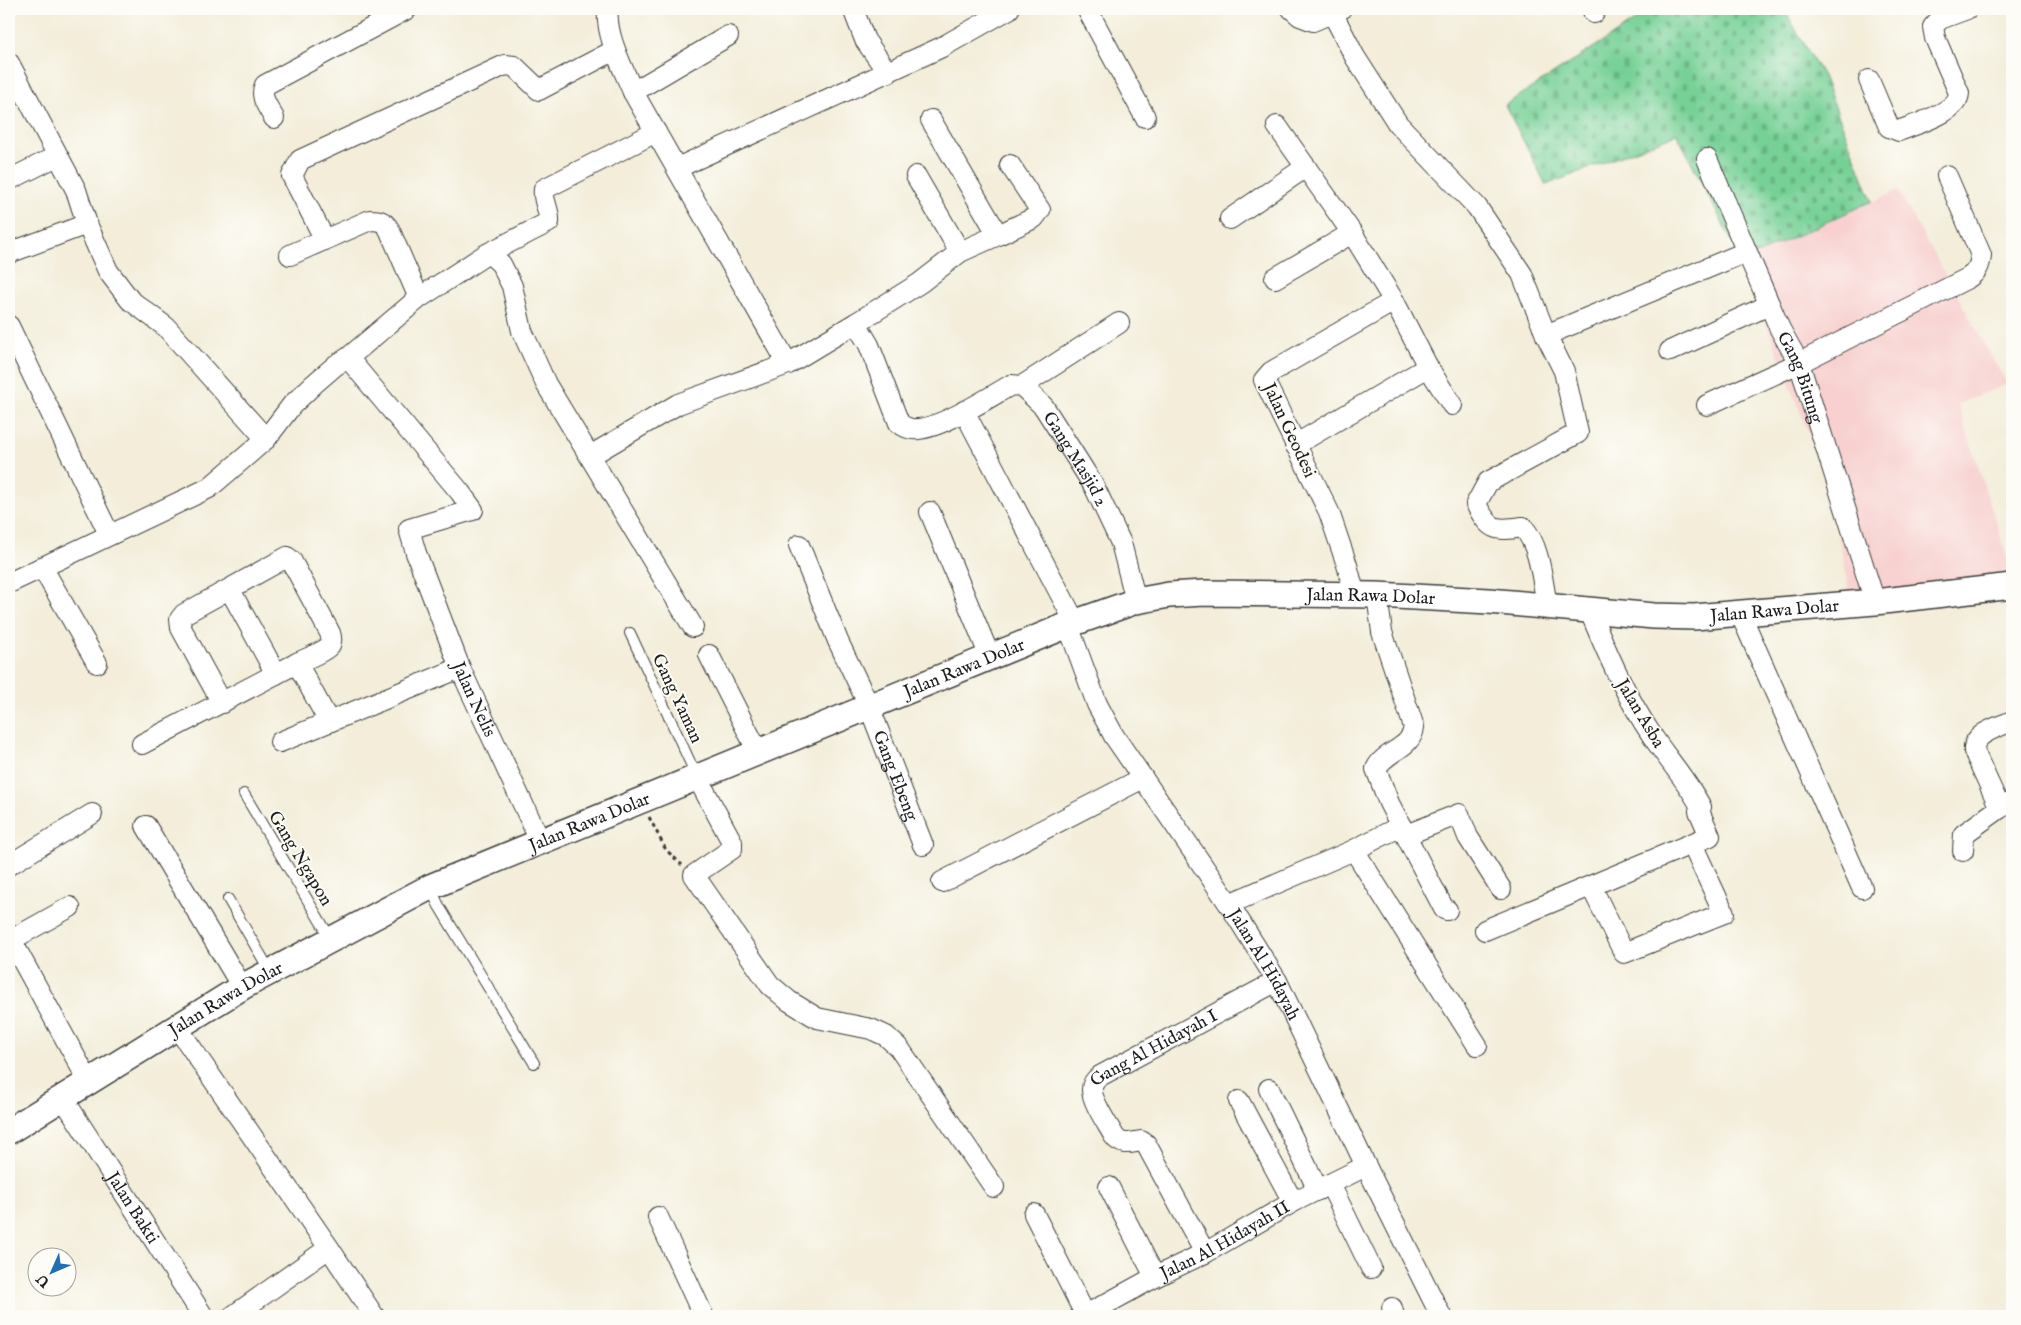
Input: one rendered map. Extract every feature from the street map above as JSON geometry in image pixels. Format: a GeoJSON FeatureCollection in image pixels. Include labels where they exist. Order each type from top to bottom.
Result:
{"type":"FeatureCollection","features":[{"type":"Feature","properties":{"kind":"street"},"geometry":{"type":"LineString","coordinates":[[274,118],[263,100],[262,92],[265,85],[407,9]]}},
{"type":"Feature","properties":{"kind":"street"},"geometry":{"type":"LineString","coordinates":[[853,9],[865,40],[888,73]]}},
{"type":"Feature","properties":{"kind":"street"},"geometry":{"type":"LineString","coordinates":[[677,168],[888,73],[942,47],[1010,9]]}},
{"type":"Feature","properties":{"kind":"street"},"geometry":{"type":"LineString","coordinates":[[1087,9],[1145,117]]}},
{"type":"Feature","properties":{"kind":"street"},"geometry":{"type":"LineString","coordinates":[[1292,9],[1300,16],[1313,21],[1337,11],[1355,57],[1398,124],[1477,207],[1522,274],[1546,335],[1564,371],[1578,433],[1488,482],[1476,504],[1483,517],[1493,527],[1502,530],[1523,526],[1530,534],[1547,605]]}},
{"type":"Feature","properties":{"kind":"street"},"geometry":{"type":"LineString","coordinates":[[1869,80],[1889,127],[1894,130],[1899,131],[1948,109],[1956,102],[1959,93],[1935,38],[1933,27],[1940,19],[1967,9]]}},
{"type":"Feature","properties":{"kind":"street"},"geometry":{"type":"LineString","coordinates":[[612,11],[615,50],[632,92],[788,364]]}},
{"type":"Feature","properties":{"kind":"street"},"geometry":{"type":"LineString","coordinates":[[632,92],[728,36]]}},
{"type":"Feature","properties":{"kind":"street"},"geometry":{"type":"LineString","coordinates":[[325,240],[292,176],[300,160],[506,65],[514,66],[539,90],[615,50]]}},
{"type":"Feature","properties":{"kind":"street"},"geometry":{"type":"LineString","coordinates":[[11,74],[76,190],[87,224],[108,271],[130,300],[166,327],[266,439]]}},
{"type":"Feature","properties":{"kind":"street"},"geometry":{"type":"LineString","coordinates":[[931,120],[998,235]]}},
{"type":"Feature","properties":{"kind":"street"},"geometry":{"type":"LineString","coordinates":[[1277,126],[1352,234],[1394,301],[1428,366],[1452,405]]}},
{"type":"Feature","properties":{"kind":"street"},"geometry":{"type":"LineString","coordinates":[[9,583],[209,488],[266,439],[292,405],[314,384],[419,298],[489,253],[549,222],[549,211],[543,195],[544,189],[656,132]]}},
{"type":"Feature","properties":{"kind":"street"},"geometry":{"type":"LineString","coordinates":[[9,180],[57,156]]}},
{"type":"Feature","properties":{"kind":"street","name":"Gang Bitung"},"geometry":{"type":"LineString","coordinates":[[1707,159],[1769,305],[1799,363],[1875,602]]}},
{"type":"Feature","properties":{"kind":"street"},"geometry":{"type":"LineString","coordinates":[[590,456],[678,404],[788,364],[920,283],[960,252],[1034,218],[1040,210],[1010,166]]}},
{"type":"Feature","properties":{"kind":"street"},"geometry":{"type":"LineString","coordinates":[[1230,219],[1306,167]]}},
{"type":"Feature","properties":{"kind":"street"},"geometry":{"type":"LineString","coordinates":[[916,176],[960,252]]}},
{"type":"Feature","properties":{"kind":"street"},"geometry":{"type":"LineString","coordinates":[[1707,405],[1799,363],[1975,273],[1980,264],[1981,255],[1947,176]]}},
{"type":"Feature","properties":{"kind":"street"},"geometry":{"type":"LineString","coordinates":[[290,255],[370,220],[382,222],[389,229],[419,298]]}},
{"type":"Feature","properties":{"kind":"street"},"geometry":{"type":"LineString","coordinates":[[9,253],[87,224]]}},
{"type":"Feature","properties":{"kind":"street"},"geometry":{"type":"LineString","coordinates":[[1275,278],[1352,234]]}},
{"type":"Feature","properties":{"kind":"street"},"geometry":{"type":"LineString","coordinates":[[1546,335],[1746,252]]}},
{"type":"Feature","properties":{"kind":"street"},"geometry":{"type":"LineString","coordinates":[[489,253],[501,264],[512,286],[522,331],[546,384],[693,627]]}},
{"type":"Feature","properties":{"kind":"street","name":"Jalan Geodesi"},"geometry":{"type":"LineString","coordinates":[[1394,301],[1264,377],[1264,380],[1329,512],[1347,564],[1366,595],[1382,632],[1414,728],[1413,735],[1408,742],[1380,760],[1376,769],[1389,803],[1404,830]]}},
{"type":"Feature","properties":{"kind":"street"},"geometry":{"type":"LineString","coordinates":[[1670,351],[1769,305]]}},
{"type":"Feature","properties":{"kind":"street"},"geometry":{"type":"LineString","coordinates":[[856,323],[870,345],[899,423],[917,429],[944,421],[1011,386],[1022,386],[1119,323]]}},
{"type":"Feature","properties":{"kind":"street"},"geometry":{"type":"LineString","coordinates":[[9,326],[109,534]]}},
{"type":"Feature","properties":{"kind":"street","name":"Jalan Nelis"},"geometry":{"type":"LineString","coordinates":[[348,358],[473,510],[409,529],[416,553],[460,668],[540,841]]}},
{"type":"Feature","properties":{"kind":"street"},"geometry":{"type":"LineString","coordinates":[[1295,446],[1428,366]]}},
{"type":"Feature","properties":{"kind":"street","name":"Gang Masjid 2"},"geometry":{"type":"LineString","coordinates":[[1022,386],[1044,407],[1094,486],[1121,543],[1136,601]]}},
{"type":"Feature","properties":{"kind":"street","name":"Jalan Al Hidayah"},"geometry":{"type":"LineString","coordinates":[[964,411],[1014,502],[1072,624],[1097,704],[1114,736],[1228,904],[1277,981],[1441,1316]]}},
{"type":"Feature","properties":{"kind":"street"},"geometry":{"type":"LineString","coordinates":[[930,512],[990,657]]}},
{"type":"Feature","properties":{"kind":"street","name":"Gang Ebeng"},"geometry":{"type":"LineString","coordinates":[[799,545],[838,641],[869,706],[922,845]]}},
{"type":"Feature","properties":{"kind":"street"},"geometry":{"type":"LineString","coordinates":[[142,744],[222,703],[297,663],[326,649],[330,645],[332,639],[330,633],[291,560],[287,557],[184,614],[180,619],[181,628],[222,703]]}},
{"type":"Feature","properties":{"kind":"street"},"geometry":{"type":"LineString","coordinates":[[42,567],[97,663]]}},
{"type":"Feature","properties":{"kind":"street","name":"Jalan Rawa Dolar"},"geometry":{"type":"LineString","coordinates":[[9,1132],[242,987],[430,886],[990,657],[1136,601],[1168,594],[1204,593],[1366,595],[1547,605],[1654,616],[1694,617],[1875,602],[2012,586]]}},
{"type":"Feature","properties":{"kind":"street"},"geometry":{"type":"LineString","coordinates":[[230,590],[276,674]]}},
{"type":"Feature","properties":{"kind":"street","name":"Jalan Asba"},"geometry":{"type":"LineString","coordinates":[[1589,609],[1611,663],[1625,689],[1652,736],[1694,793],[1701,807],[1700,811],[1710,836],[1692,844]]}},
{"type":"Feature","properties":{"kind":"street"},"geometry":{"type":"LineString","coordinates":[[1740,613],[1862,888]]}},
{"type":"Feature","properties":{"kind":"street"},"geometry":{"type":"LineString","coordinates":[[709,655],[758,752]]}},
{"type":"Feature","properties":{"kind":"street"},"geometry":{"type":"LineString","coordinates":[[297,663],[329,722]]}},
{"type":"Feature","properties":{"kind":"street"},"geometry":{"type":"LineString","coordinates":[[280,742],[460,668]]}},
{"type":"Feature","properties":{"kind":"street"},"geometry":{"type":"LineString","coordinates":[[1963,852],[1964,834],[2006,805],[1974,751],[1973,746],[1983,735],[2012,721]]}},
{"type":"Feature","properties":{"kind":"street"},"geometry":{"type":"LineString","coordinates":[[697,777],[732,842],[732,849],[694,875],[770,985],[789,1001],[817,1018],[871,1029],[886,1036],[899,1048],[994,1187]]}},
{"type":"Feature","properties":{"kind":"street"},"geometry":{"type":"LineString","coordinates":[[942,882],[1143,778]]}},
{"type":"Feature","properties":{"kind":"street"},"geometry":{"type":"LineString","coordinates":[[9,865],[92,814]]}},
{"type":"Feature","properties":{"kind":"street"},"geometry":{"type":"LineString","coordinates":[[1228,904],[1404,830],[1459,814],[1468,837],[1502,889]]}},
{"type":"Feature","properties":{"kind":"street"},"geometry":{"type":"LineString","coordinates":[[146,826],[242,987]]}},
{"type":"Feature","properties":{"kind":"street"},"geometry":{"type":"LineString","coordinates":[[1404,830],[1444,909],[1447,910]]}},
{"type":"Feature","properties":{"kind":"street"},"geometry":{"type":"LineString","coordinates":[[1486,930],[1591,886],[1692,844],[1724,912],[1624,953],[1591,886]]}},
{"type":"Feature","properties":{"kind":"street"},"geometry":{"type":"LineString","coordinates":[[1354,850],[1477,1045]]}},
{"type":"Feature","properties":{"kind":"street"},"geometry":{"type":"LineString","coordinates":[[70,907],[10,938],[89,1082]]}},
{"type":"Feature","properties":{"kind":"street","name":"Gang Al Hidayah I"},"geometry":{"type":"LineString","coordinates":[[1205,1253],[1149,1149],[1141,1141],[1125,1144],[1117,1140],[1094,1097],[1093,1083],[1100,1076],[1277,981]]}},
{"type":"Feature","properties":{"kind":"street"},"geometry":{"type":"LineString","coordinates":[[177,1027],[374,1316]]}},
{"type":"Feature","properties":{"kind":"street"},"geometry":{"type":"LineString","coordinates":[[1269,1089],[1371,1268]]}},
{"type":"Feature","properties":{"kind":"street","name":"Jalan Bakti"},"geometry":{"type":"LineString","coordinates":[[63,1098],[203,1316]]}},
{"type":"Feature","properties":{"kind":"street"},"geometry":{"type":"LineString","coordinates":[[1239,1101],[1293,1202]]}},
{"type":"Feature","properties":{"kind":"street","name":"Jalan Al Hidayah II"},"geometry":{"type":"LineString","coordinates":[[1085,1316],[1155,1277],[1205,1253],[1293,1202],[1366,1166]]}},
{"type":"Feature","properties":{"kind":"street"},"geometry":{"type":"LineString","coordinates":[[1109,1187],[1155,1277]]}},
{"type":"Feature","properties":{"kind":"street"},"geometry":{"type":"LineString","coordinates":[[1034,1214],[1085,1316]]}},
{"type":"Feature","properties":{"kind":"street"},"geometry":{"type":"LineString","coordinates":[[658,1217],[702,1316]]}},
{"type":"Feature","properties":{"kind":"street"},"geometry":{"type":"LineString","coordinates":[[234,1316],[329,1248]]}},
{"type":"Feature","properties":{"kind":"lane","name":"Gang Yaman"},"geometry":{"type":"LineString","coordinates":[[630,634],[697,777]]}},
{"type":"Feature","properties":{"kind":"lane","name":"Gang Ngapon"},"geometry":{"type":"LineString","coordinates":[[244,794],[331,939]]}},
{"type":"Feature","properties":{"kind":"lane"},"geometry":{"type":"LineString","coordinates":[[430,886],[439,906],[534,1063]]}},
{"type":"Feature","properties":{"kind":"lane"},"geometry":{"type":"LineString","coordinates":[[228,899],[270,972]]}},
{"type":"Feature","properties":{"kind":"path"},"geometry":{"type":"LineString","coordinates":[[646,812],[666,850],[694,875]]}},
{"type":"Feature","properties":{"kind":"shaded area"},"geometry":{"type":"Polygon","coordinates":[[[1898,190],[2007,384],[1958,404],[2012,572],[2012,580],[1849,591],[1829,486],[1742,261],[1898,190]]]}},
{"type":"Feature","properties":{"kind":"green space"},"geometry":{"type":"Polygon","coordinates":[[[1653,9],[1784,9],[1823,76],[1872,201],[1742,261],[1677,134],[1546,185],[1505,105],[1653,9]]]}}]}
